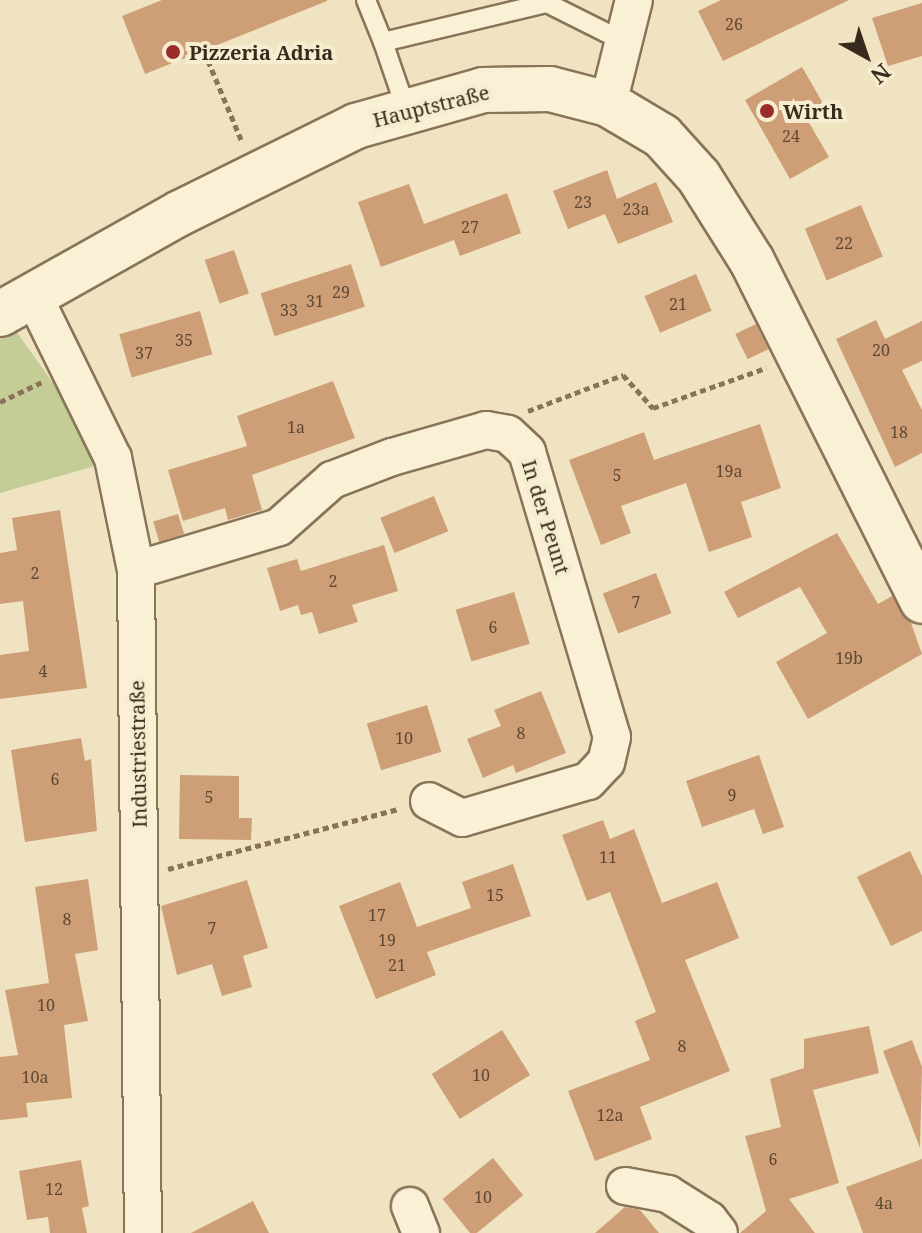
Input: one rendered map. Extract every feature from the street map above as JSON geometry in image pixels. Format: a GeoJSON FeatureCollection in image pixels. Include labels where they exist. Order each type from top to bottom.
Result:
{"type":"FeatureCollection","features":[{"type":"Feature","properties":{"kind":"street"},"geometry":{"type":"LineString","coordinates":[[608,104],[634,0]]}},
{"type":"Feature","properties":{"kind":"street","name":"Hauptstraße"},"geometry":{"type":"LineString","coordinates":[[17,305],[180,213],[356,126],[406,109],[483,90],[550,89],[608,104],[662,136],[699,177],[752,261],[797,357],[922,601]]}},
{"type":"Feature","properties":{"kind":"street","name":"Industriestraße"},"geometry":{"type":"LineString","coordinates":[[17,305],[70,369],[113,458],[136,570],[143,1233]]}},
{"type":"Feature","properties":{"kind":"street"},"geometry":{"type":"LineString","coordinates":[[136,570],[279,527],[332,480],[486,430]]}},
{"type":"Feature","properties":{"kind":"street","name":"In der Peunt"},"geometry":{"type":"LineString","coordinates":[[429,801],[462,818],[588,781],[606,762],[612,737],[527,452],[508,434],[486,430]]}},
{"type":"Feature","properties":{"kind":"street"},"geometry":{"type":"LineString","coordinates":[[625,1186],[668,1194],[709,1220],[719,1233]]}},
{"type":"Feature","properties":{"kind":"lane"},"geometry":{"type":"LineString","coordinates":[[366,0],[406,109]]}},
{"type":"Feature","properties":{"kind":"lane"},"geometry":{"type":"LineString","coordinates":[[383,42],[547,3],[625,42]]}},
{"type":"Feature","properties":{"kind":"path"},"geometry":{"type":"LineString","coordinates":[[204,51],[244,148]]}},
{"type":"Feature","properties":{"kind":"path"},"geometry":{"type":"LineString","coordinates":[[486,430],[623,375],[653,408],[797,357]]}},
{"type":"Feature","properties":{"kind":"path"},"geometry":{"type":"LineString","coordinates":[[0,402],[70,369]]}},
{"type":"Feature","properties":{"kind":"path"},"geometry":{"type":"LineString","coordinates":[[140,876],[429,801]]}},
{"type":"Feature","properties":{"kind":"green space"},"geometry":{"type":"Polygon","coordinates":[[[16,331],[109,462],[0,493],[0,337],[16,331]]]}},
{"type":"Feature","properties":{"kind":"building"},"geometry":{"type":"Polygon","coordinates":[[[162,0],[327,1],[145,74],[122,16],[162,0]]]}},
{"type":"Feature","properties":{"kind":"building"},"geometry":{"type":"Polygon","coordinates":[[[721,0],[849,0],[723,61],[698,11],[721,0]]]}},
{"type":"Feature","properties":{"kind":"building"},"geometry":{"type":"Polygon","coordinates":[[[922,3],[922,56],[888,66],[872,18],[922,3]]]}},
{"type":"Feature","properties":{"kind":"building"},"geometry":{"type":"Polygon","coordinates":[[[802,67],[824,105],[805,116],[829,157],[790,179],[745,100],[802,67]]]}},
{"type":"Feature","properties":{"kind":"building"},"geometry":{"type":"Polygon","coordinates":[[[607,170],[617,199],[656,182],[673,222],[618,244],[605,214],[568,229],[553,191],[607,170]]]}},
{"type":"Feature","properties":{"kind":"building"},"geometry":{"type":"Polygon","coordinates":[[[409,184],[424,224],[507,193],[521,233],[460,256],[454,240],[381,267],[358,202],[409,184]]]}},
{"type":"Feature","properties":{"kind":"building"},"geometry":{"type":"Polygon","coordinates":[[[861,205],[883,257],[827,280],[805,229],[861,205]]]}},
{"type":"Feature","properties":{"kind":"building"},"geometry":{"type":"Polygon","coordinates":[[[234,250],[249,293],[220,304],[205,260],[234,250]]]}},
{"type":"Feature","properties":{"kind":"building"},"geometry":{"type":"Polygon","coordinates":[[[351,264],[365,307],[275,336],[261,293],[351,264]]]}},
{"type":"Feature","properties":{"kind":"building"},"geometry":{"type":"Polygon","coordinates":[[[696,274],[712,311],[660,333],[644,296],[696,274]]]}},
{"type":"Feature","properties":{"kind":"building"},"geometry":{"type":"Polygon","coordinates":[[[200,311],[212,354],[132,377],[119,334],[200,311]]]}},
{"type":"Feature","properties":{"kind":"building"},"geometry":{"type":"Polygon","coordinates":[[[876,320],[885,339],[922,321],[922,361],[902,370],[922,410],[922,453],[895,467],[836,339],[876,320]]]}},
{"type":"Feature","properties":{"kind":"building"},"geometry":{"type":"Polygon","coordinates":[[[756,324],[768,349],[748,359],[735,334],[756,324]]]}},
{"type":"Feature","properties":{"kind":"building"},"geometry":{"type":"Polygon","coordinates":[[[333,381],[355,438],[252,475],[262,510],[228,520],[225,508],[183,521],[168,470],[247,446],[237,416],[333,381]]]}},
{"type":"Feature","properties":{"kind":"building"},"geometry":{"type":"Polygon","coordinates":[[[760,424],[781,488],[741,502],[752,537],[709,552],[686,483],[621,506],[631,533],[601,545],[569,460],[644,432],[654,460],[760,424]]]}},
{"type":"Feature","properties":{"kind":"building"},"geometry":{"type":"Polygon","coordinates":[[[434,496],[448,531],[394,553],[380,518],[434,496]]]}},
{"type":"Feature","properties":{"kind":"building"},"geometry":{"type":"Polygon","coordinates":[[[60,510],[87,688],[0,699],[0,655],[29,651],[23,601],[0,604],[0,553],[17,550],[12,518],[60,510]]]}},
{"type":"Feature","properties":{"kind":"building"},"geometry":{"type":"Polygon","coordinates":[[[178,514],[184,534],[159,542],[153,522],[178,514]]]}},
{"type":"Feature","properties":{"kind":"building"},"geometry":{"type":"Polygon","coordinates":[[[837,533],[878,604],[892,596],[911,623],[922,654],[808,719],[776,662],[827,633],[800,587],[738,618],[724,592],[837,533]]]}},
{"type":"Feature","properties":{"kind":"building"},"geometry":{"type":"Polygon","coordinates":[[[384,545],[398,591],[352,605],[358,622],[319,634],[312,612],[301,615],[298,605],[280,611],[267,568],[297,559],[301,571],[384,545]]]}},
{"type":"Feature","properties":{"kind":"building"},"geometry":{"type":"Polygon","coordinates":[[[656,573],[671,613],[618,634],[603,593],[656,573]]]}},
{"type":"Feature","properties":{"kind":"building"},"geometry":{"type":"Polygon","coordinates":[[[514,592],[530,644],[471,661],[456,610],[514,592]]]}},
{"type":"Feature","properties":{"kind":"building"},"geometry":{"type":"Polygon","coordinates":[[[541,691],[566,753],[516,773],[513,765],[483,778],[467,739],[501,726],[494,710],[541,691]]]}},
{"type":"Feature","properties":{"kind":"building"},"geometry":{"type":"Polygon","coordinates":[[[427,705],[441,752],[381,770],[367,723],[427,705]]]}},
{"type":"Feature","properties":{"kind":"building"},"geometry":{"type":"Polygon","coordinates":[[[81,738],[85,761],[91,759],[97,831],[25,842],[11,750],[81,738]]]}},
{"type":"Feature","properties":{"kind":"building"},"geometry":{"type":"Polygon","coordinates":[[[759,755],[784,827],[763,834],[754,809],[702,827],[686,781],[759,755]]]}},
{"type":"Feature","properties":{"kind":"building"},"geometry":{"type":"Polygon","coordinates":[[[180,775],[239,776],[239,818],[252,818],[251,840],[179,839],[180,775]]]}},
{"type":"Feature","properties":{"kind":"building"},"geometry":{"type":"Polygon","coordinates":[[[603,820],[610,839],[634,829],[662,903],[717,882],[739,938],[685,960],[730,1071],[640,1107],[652,1139],[595,1161],[568,1091],[650,1060],[635,1021],[656,1012],[610,892],[587,901],[562,835],[603,820]]]}},
{"type":"Feature","properties":{"kind":"building"},"geometry":{"type":"Polygon","coordinates":[[[910,851],[922,876],[922,931],[891,946],[857,877],[910,851]]]}},
{"type":"Feature","properties":{"kind":"building"},"geometry":{"type":"Polygon","coordinates":[[[513,864],[531,916],[427,952],[436,975],[376,999],[339,906],[400,882],[417,927],[471,908],[462,882],[513,864]]]}},
{"type":"Feature","properties":{"kind":"building"},"geometry":{"type":"Polygon","coordinates":[[[88,879],[98,950],[75,954],[88,1021],[64,1025],[72,1098],[26,1103],[28,1117],[0,1120],[0,1057],[18,1055],[5,990],[49,983],[35,887],[88,879]]]}},
{"type":"Feature","properties":{"kind":"building"},"geometry":{"type":"Polygon","coordinates":[[[247,880],[268,948],[243,956],[252,987],[222,996],[212,964],[177,975],[161,906],[247,880]]]}},
{"type":"Feature","properties":{"kind":"building"},"geometry":{"type":"Polygon","coordinates":[[[869,1026],[879,1073],[813,1090],[839,1183],[789,1199],[815,1233],[740,1233],[766,1211],[745,1136],[781,1127],[770,1079],[804,1068],[804,1039],[869,1026]]]}},
{"type":"Feature","properties":{"kind":"building"},"geometry":{"type":"Polygon","coordinates":[[[502,1030],[530,1075],[460,1119],[432,1074],[502,1030]]]}},
{"type":"Feature","properties":{"kind":"building"},"geometry":{"type":"Polygon","coordinates":[[[912,1040],[922,1067],[920,1148],[883,1051],[912,1040]]]}},
{"type":"Feature","properties":{"kind":"building"},"geometry":{"type":"Polygon","coordinates":[[[493,1158],[523,1195],[477,1233],[470,1233],[442,1199],[493,1158]]]}},
{"type":"Feature","properties":{"kind":"building"},"geometry":{"type":"Polygon","coordinates":[[[922,1159],[922,1233],[863,1233],[846,1187],[922,1159]]]}},
{"type":"Feature","properties":{"kind":"building"},"geometry":{"type":"Polygon","coordinates":[[[81,1160],[89,1206],[82,1208],[87,1233],[50,1233],[48,1217],[27,1220],[19,1171],[81,1160]]]}},
{"type":"Feature","properties":{"kind":"building"},"geometry":{"type":"Polygon","coordinates":[[[253,1201],[269,1233],[191,1233],[253,1201]]]}},
{"type":"Feature","properties":{"kind":"building"},"geometry":{"type":"Polygon","coordinates":[[[625,1207],[640,1210],[659,1233],[595,1233],[625,1207]]]}},
{"type":"Feature","properties":{"kind":"place","name":"Pizzeria Adria"},"geometry":{"type":"Point","coordinates":[173,52]}},
{"type":"Feature","properties":{"kind":"place","name":"Wirth"},"geometry":{"type":"Point","coordinates":[767,111]}}]}
